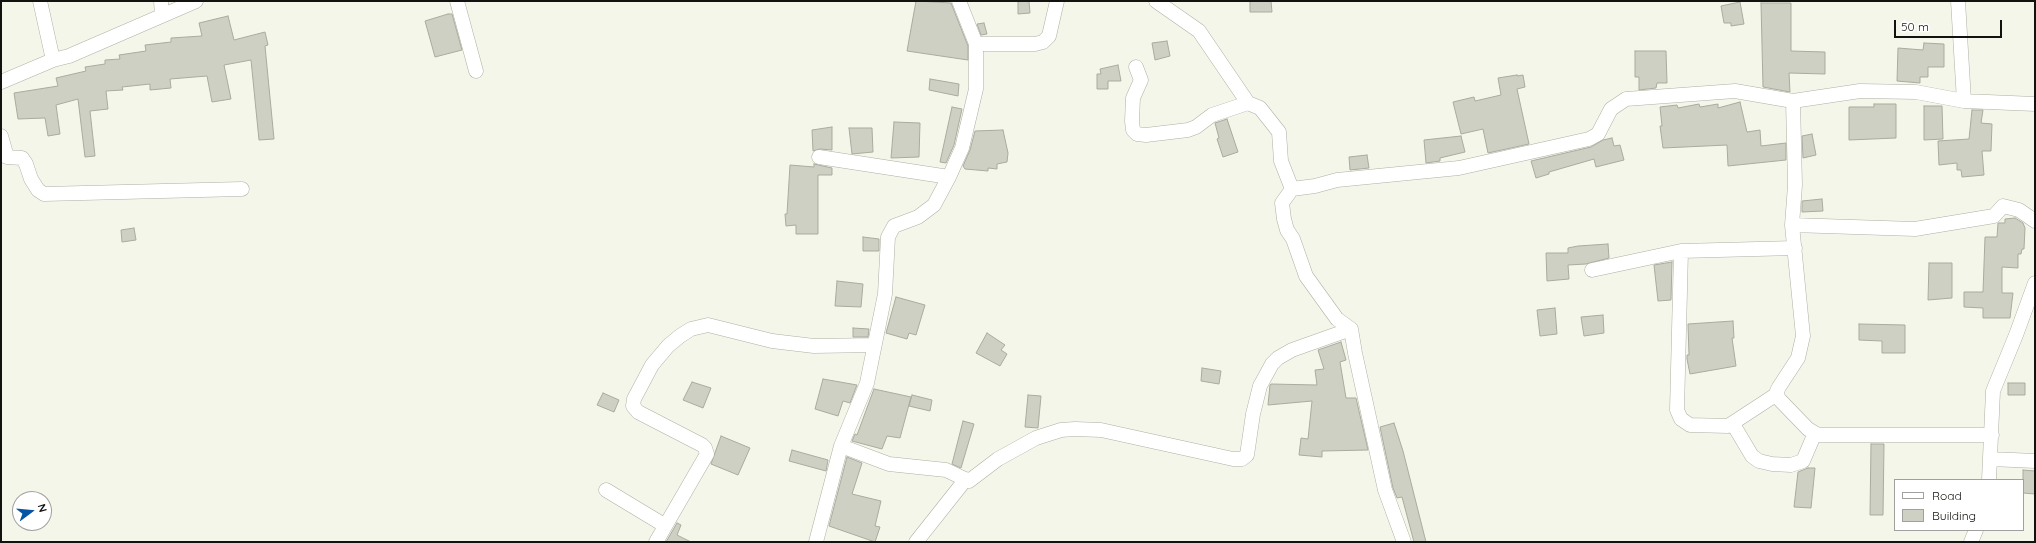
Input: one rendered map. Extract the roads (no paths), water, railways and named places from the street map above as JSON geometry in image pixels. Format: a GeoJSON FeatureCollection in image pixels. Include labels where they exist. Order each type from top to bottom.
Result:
{"type":"FeatureCollection","features":[{"type":"Feature","properties":{"kind":"street"},"geometry":{"type":"LineString","coordinates":[[40,1],[53,60]]}},
{"type":"Feature","properties":{"kind":"street"},"geometry":{"type":"LineString","coordinates":[[161,1],[162,16]]}},
{"type":"Feature","properties":{"kind":"street"},"geometry":{"type":"LineString","coordinates":[[1,82],[53,60],[69,56],[196,1]]}},
{"type":"Feature","properties":{"kind":"street"},"geometry":{"type":"LineString","coordinates":[[457,1],[476,71]]}},
{"type":"Feature","properties":{"kind":"street"},"geometry":{"type":"LineString","coordinates":[[816,542],[840,446],[867,383],[885,294],[888,237],[894,226],[918,216],[931,208],[949,177],[962,148],[976,89],[976,44],[959,1]]}},
{"type":"Feature","properties":{"kind":"street"},"geometry":{"type":"LineString","coordinates":[[976,44],[1035,44],[1043,42],[1048,36],[1057,1]]}},
{"type":"Feature","properties":{"kind":"street"},"geometry":{"type":"LineString","coordinates":[[1156,1],[1199,31],[1248,103],[1260,108],[1279,132],[1281,161],[1292,189]]}},
{"type":"Feature","properties":{"kind":"street"},"geometry":{"type":"LineString","coordinates":[[1958,1],[1964,101]]}},
{"type":"Feature","properties":{"kind":"street"},"geometry":{"type":"LineString","coordinates":[[1136,67],[1140,80],[1132,98],[1132,121],[1133,130],[1137,134],[1146,135],[1188,130],[1196,127],[1212,115],[1248,103]]}},
{"type":"Feature","properties":{"kind":"street"},"geometry":{"type":"LineString","coordinates":[[1404,542],[1385,490],[1356,361],[1351,329],[1337,319],[1306,276],[1293,239],[1287,230],[1282,203],[1292,189],[1315,186],[1337,180],[1459,168],[1589,139],[1598,134],[1602,129],[1611,109],[1626,99],[1735,91],[1793,101],[1860,91],[1916,92],[1964,101],[2035,104]]}},
{"type":"Feature","properties":{"kind":"street"},"geometry":{"type":"LineString","coordinates":[[1681,251],[1678,415],[1684,423],[1690,425],[1723,427],[1733,424],[1777,394],[1779,387],[1798,358],[1802,342],[1802,320],[1792,225],[1796,185],[1793,101]]}},
{"type":"Feature","properties":{"kind":"street"},"geometry":{"type":"LineString","coordinates":[[1,136],[7,157],[22,158],[26,164],[31,179],[38,190],[44,194],[242,189]]}},
{"type":"Feature","properties":{"kind":"street"},"geometry":{"type":"LineString","coordinates":[[819,157],[949,177]]}},
{"type":"Feature","properties":{"kind":"street"},"geometry":{"type":"LineString","coordinates":[[1792,225],[1915,229],[1994,216],[2003,206],[2019,210],[2035,220]]}},
{"type":"Feature","properties":{"kind":"street"},"geometry":{"type":"LineString","coordinates":[[1592,270],[1681,251],[1795,248]]}},
{"type":"Feature","properties":{"kind":"street"},"geometry":{"type":"LineString","coordinates":[[1989,479],[1994,391],[1996,380],[2016,335],[2035,283]]}},
{"type":"Feature","properties":{"kind":"street"},"geometry":{"type":"LineString","coordinates":[[656,542],[664,526],[706,458],[707,450],[702,445],[638,412],[633,403],[652,365],[668,346],[680,336],[696,328],[708,325],[772,340],[814,346],[874,345]]}},
{"type":"Feature","properties":{"kind":"street"},"geometry":{"type":"LineString","coordinates":[[840,446],[889,464],[946,470],[969,480],[998,459],[1036,438],[1061,430],[1101,430],[1233,459],[1242,459],[1247,455],[1253,414],[1260,386],[1272,364],[1278,358],[1292,350],[1351,329]]}},
{"type":"Feature","properties":{"kind":"street"},"geometry":{"type":"LineString","coordinates":[[1777,394],[1781,402],[1808,429],[1822,435],[1992,435]]}},
{"type":"Feature","properties":{"kind":"street"},"geometry":{"type":"LineString","coordinates":[[1733,424],[1752,456],[1759,461],[1772,464],[1790,465],[1803,461],[1815,433]]}},
{"type":"Feature","properties":{"kind":"street"},"geometry":{"type":"LineString","coordinates":[[1991,459],[2035,461]]}},
{"type":"Feature","properties":{"kind":"street"},"geometry":{"type":"LineString","coordinates":[[916,542],[966,479]]}},
{"type":"Feature","properties":{"kind":"street"},"geometry":{"type":"LineString","coordinates":[[606,490],[664,526]]}},
{"type":"Feature","properties":{"kind":"street"},"geometry":{"type":"LineString","coordinates":[[1970,542],[1976,531]]}}]}
